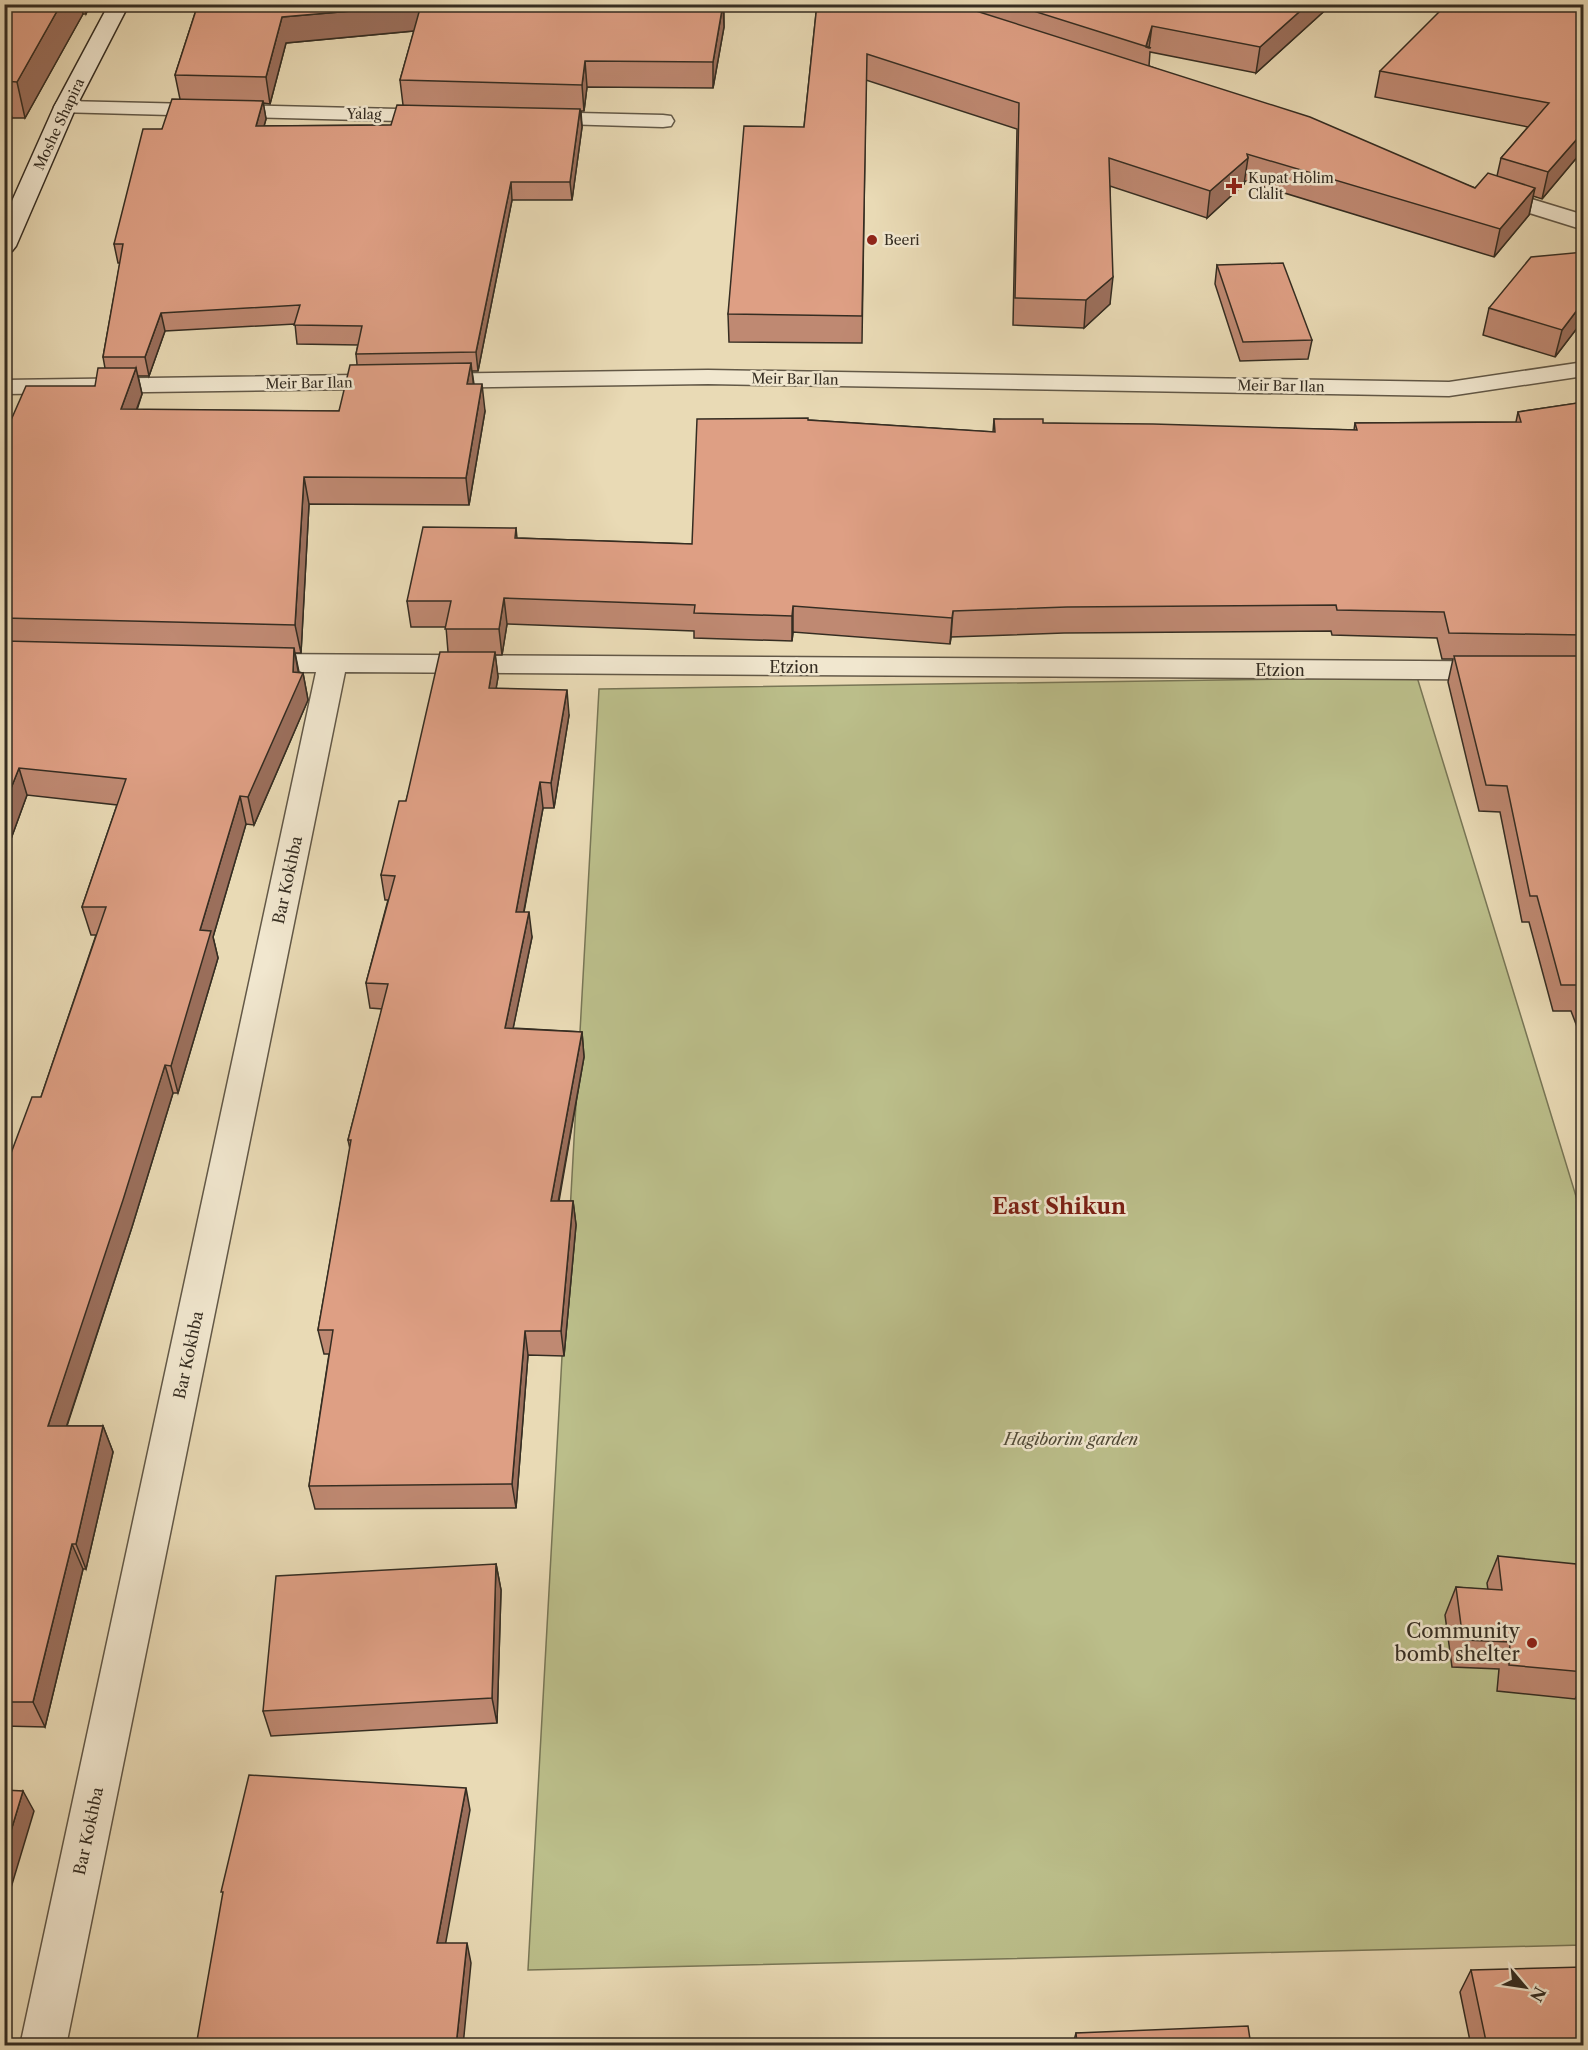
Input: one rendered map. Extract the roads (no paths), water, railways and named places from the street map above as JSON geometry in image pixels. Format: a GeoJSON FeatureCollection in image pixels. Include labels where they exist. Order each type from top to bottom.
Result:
{"type":"FeatureCollection","features":[{"type":"Feature","properties":{"kind":"street","name":"Moshe Shapira"},"geometry":{"type":"LineString","coordinates":[[4,246],[64,107],[119,4]]}},
{"type":"Feature","properties":{"kind":"street","name":"Yalag"},"geometry":{"type":"LineString","coordinates":[[64,107],[460,116]]}},
{"type":"Feature","properties":{"kind":"street"},"geometry":{"type":"LineString","coordinates":[[519,117],[663,121]]}},
{"type":"Feature","properties":{"kind":"street"},"geometry":{"type":"LineString","coordinates":[[1469,186],[1584,223]]}},
{"type":"Feature","properties":{"kind":"street","name":"Meir Bar Ilan"},"geometry":{"type":"LineString","coordinates":[[4,387],[708,377],[1449,389],[1584,369]]}},
{"type":"Feature","properties":{"kind":"street","name":"Etzion"},"geometry":{"type":"LineString","coordinates":[[226,662],[332,665],[1584,671]]}},
{"type":"Feature","properties":{"kind":"street","name":"Bar Kokhba"},"geometry":{"type":"LineString","coordinates":[[44,2046],[332,665]]}},
{"type":"Feature","properties":{"kind":"place","name":"Kupat Holim Clalit"},"geometry":{"type":"Point","coordinates":[1234,186]}},
{"type":"Feature","properties":{"kind":"place","name":"Beeri"},"geometry":{"type":"Point","coordinates":[872,240]}},
{"type":"Feature","properties":{"kind":"place","name":"Community bomb shelter"},"geometry":{"type":"Point","coordinates":[1532,1643]}},
{"type":"Feature","properties":{"kind":"district","name":"East Shikun"},"geometry":{"type":"Point","coordinates":[1059,1206]}},
{"type":"Feature","properties":{"kind":"park label","name":"Hagiborim garden"},"geometry":{"type":"Point","coordinates":[1071,1439]}}]}
